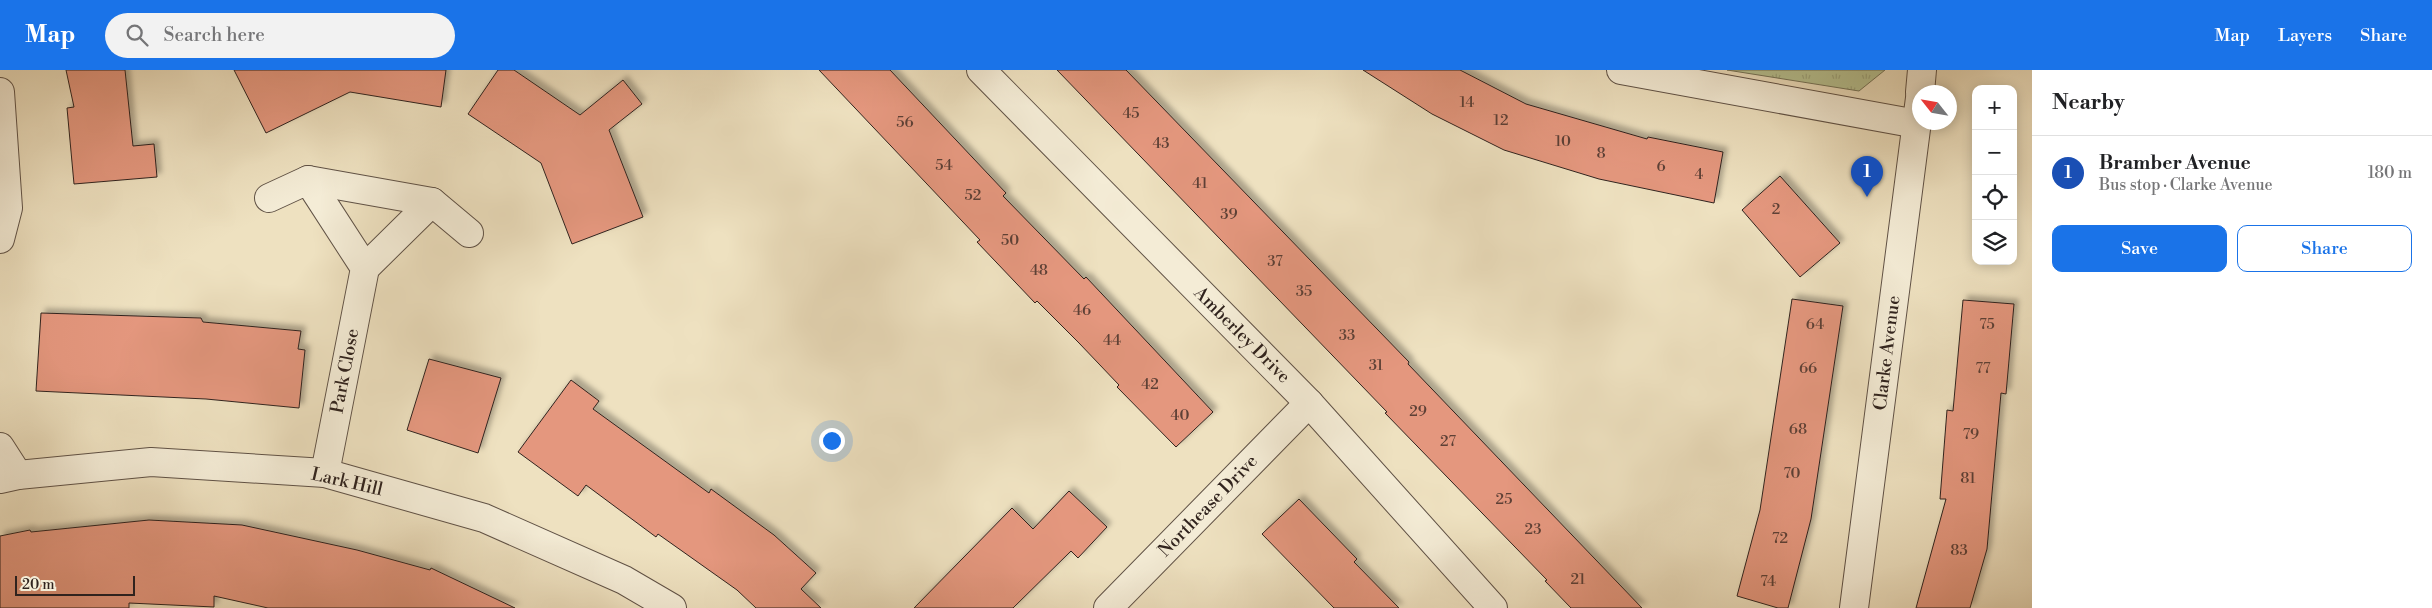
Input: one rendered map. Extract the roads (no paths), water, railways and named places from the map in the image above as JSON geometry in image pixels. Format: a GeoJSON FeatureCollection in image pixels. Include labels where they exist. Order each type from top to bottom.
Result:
{"type":"FeatureCollection","features":[{"type":"Feature","properties":{"kind":"street","name":"Amberley Drive"},"geometry":{"type":"LineString","coordinates":[[981,70],[1309,403],[1493,608]]}},
{"type":"Feature","properties":{"kind":"street"},"geometry":{"type":"LineString","coordinates":[[1621,70],[1912,110]]}},
{"type":"Feature","properties":{"kind":"street"},"geometry":{"type":"LineString","coordinates":[[1921,85],[1922,70]]}},
{"type":"Feature","properties":{"kind":"street"},"geometry":{"type":"LineString","coordinates":[[0,92],[8,208],[0,239]]}},
{"type":"Feature","properties":{"kind":"street","name":"Clarke Avenue"},"geometry":{"type":"LineString","coordinates":[[1854,608],[1916,130]]}},
{"type":"Feature","properties":{"kind":"street"},"geometry":{"type":"LineString","coordinates":[[308,180],[365,268],[432,202]]}},
{"type":"Feature","properties":{"kind":"street"},"geometry":{"type":"LineString","coordinates":[[269,198],[308,180],[432,202],[469,233]]}},
{"type":"Feature","properties":{"kind":"street","name":"Park Close"},"geometry":{"type":"LineString","coordinates":[[326,474],[365,268]]}},
{"type":"Feature","properties":{"kind":"street","name":"Northease Drive"},"geometry":{"type":"LineString","coordinates":[[1108,608],[1309,403]]}},
{"type":"Feature","properties":{"kind":"street"},"geometry":{"type":"LineString","coordinates":[[0,447],[9,477]]}},
{"type":"Feature","properties":{"kind":"street","name":"Lark Hill"},"geometry":{"type":"LineString","coordinates":[[9,477],[151,462],[326,474],[484,518],[624,580],[672,608]]}},
{"type":"Feature","properties":{"kind":"place","name":"Bramber Avenue"},"geometry":{"type":"Point","coordinates":[1867,197]}}]}
